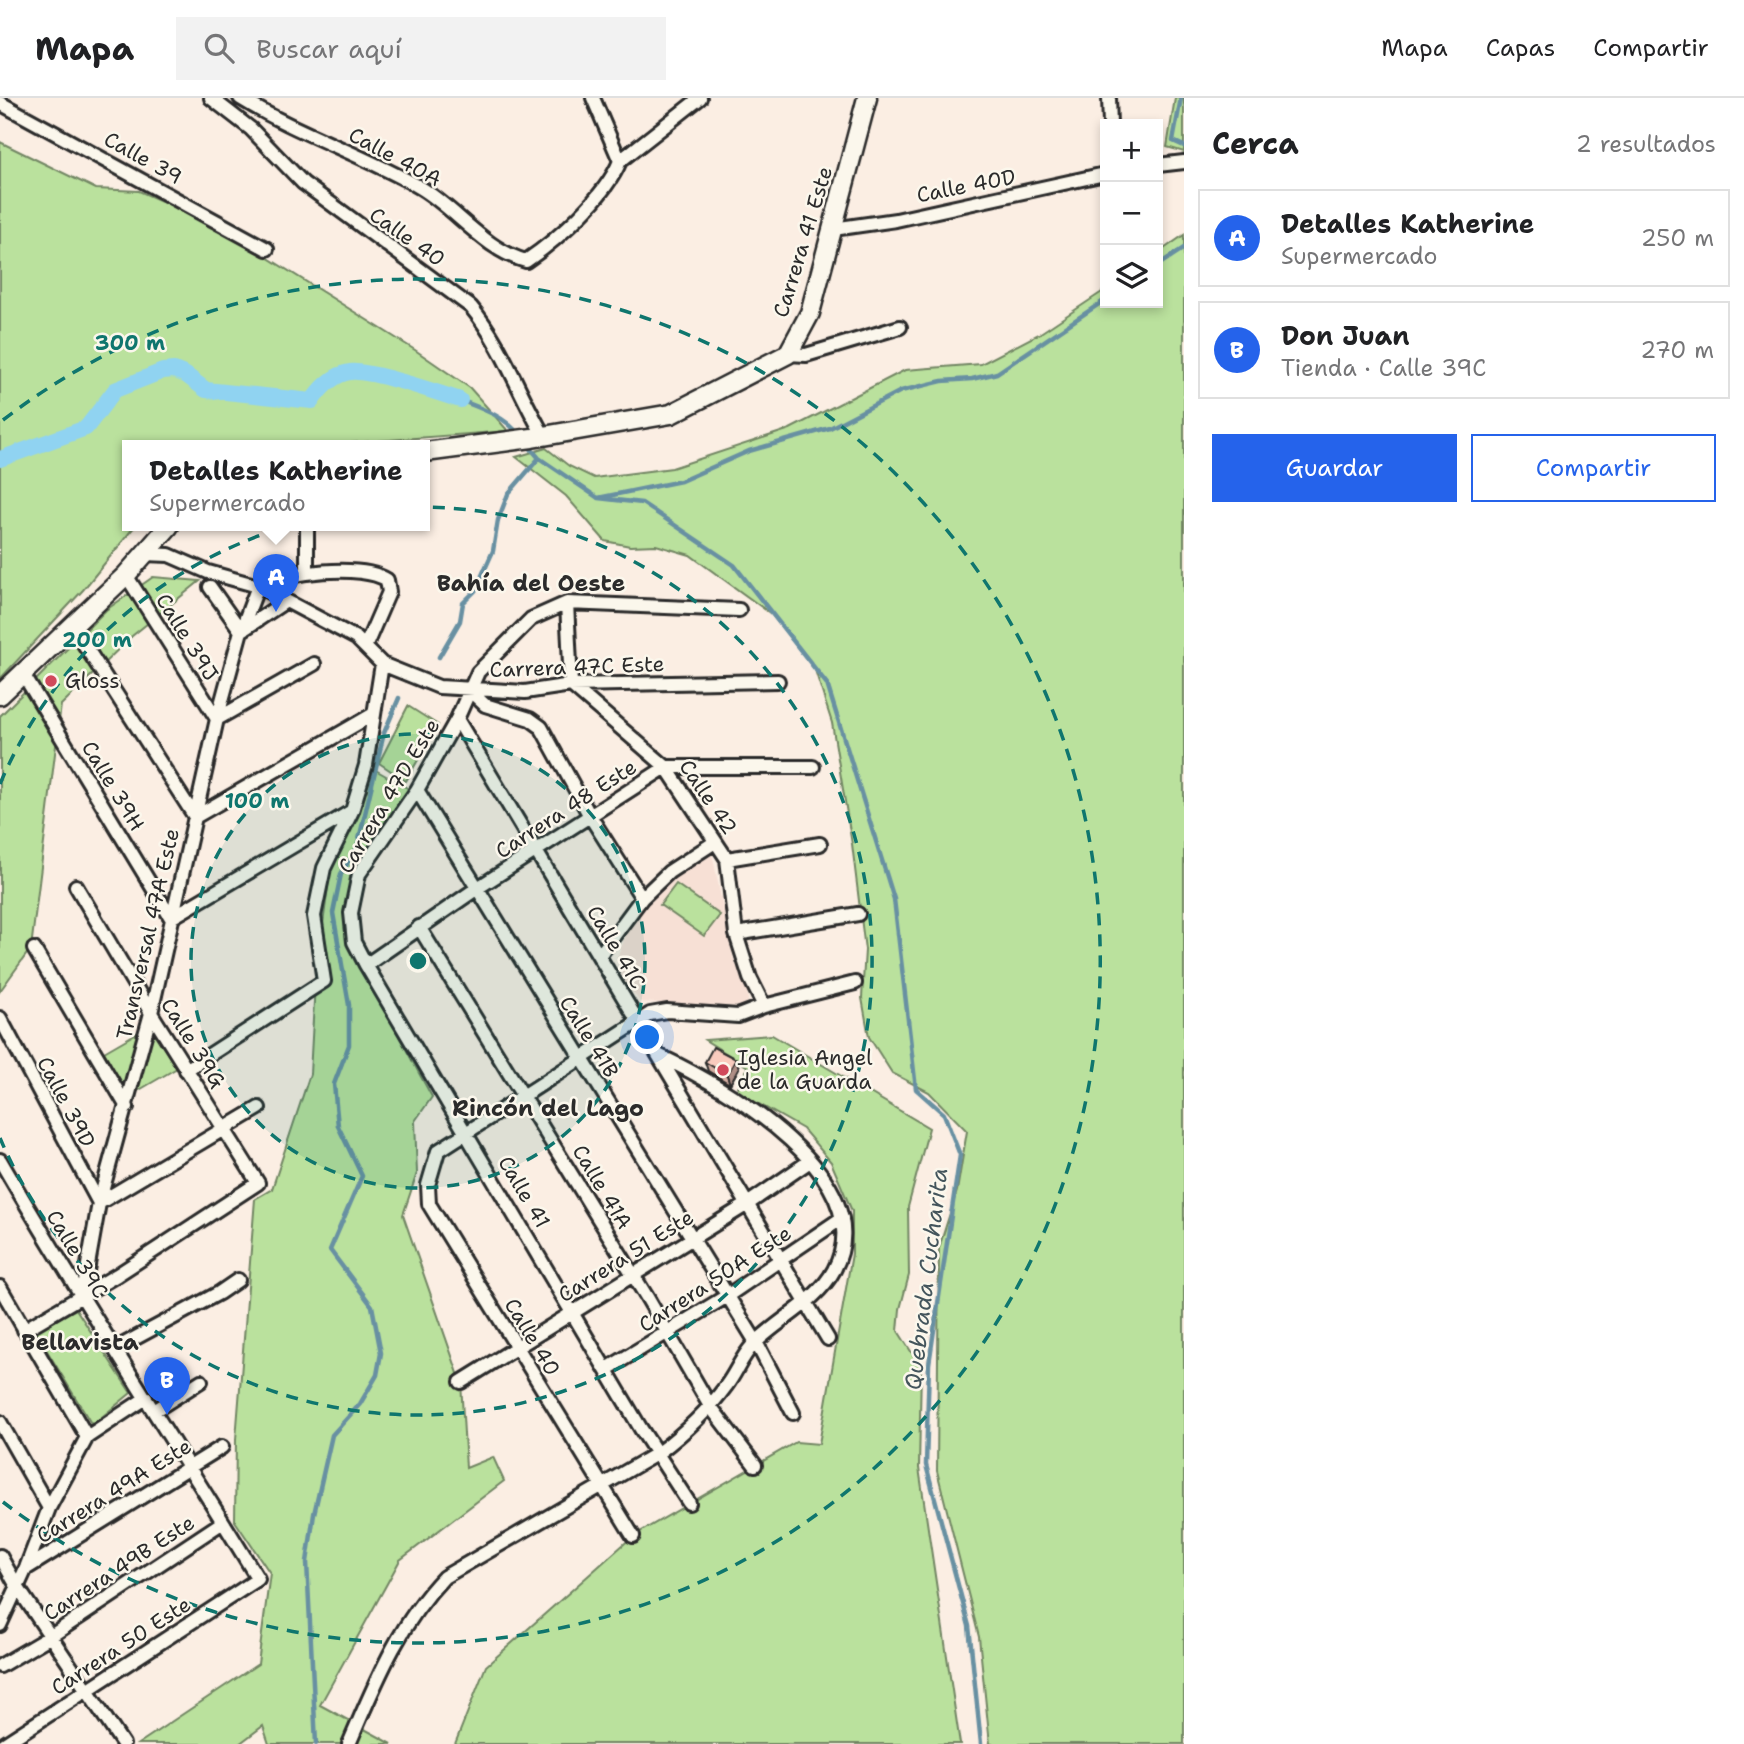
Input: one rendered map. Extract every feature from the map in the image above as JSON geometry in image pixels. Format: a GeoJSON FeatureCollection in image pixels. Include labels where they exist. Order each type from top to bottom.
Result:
{"type":"FeatureCollection","features":[{"type":"Feature","properties":{"kind":"street","name":"Calle 40"},"geometry":{"type":"LineString","coordinates":[[211,98],[251,129],[303,183],[471,306],[486,325],[538,437]]}},
{"type":"Feature","properties":{"kind":"street","name":"Calle 40A"},"geometry":{"type":"LineString","coordinates":[[240,98],[303,134],[363,156],[425,190],[475,231],[516,258],[526,261],[589,205],[614,177],[620,161]]}},
{"type":"Feature","properties":{"kind":"street"},"geometry":{"type":"LineString","coordinates":[[593,98],[620,161],[700,98]]}},
{"type":"Feature","properties":{"kind":"street","name":"Carrera 41 Este"},"geometry":{"type":"LineString","coordinates":[[788,354],[810,313],[867,98]]}},
{"type":"Feature","properties":{"kind":"street"},"geometry":{"type":"LineString","coordinates":[[1109,98],[1110,119]]}},
{"type":"Feature","properties":{"kind":"street","name":"Calle 39"},"geometry":{"type":"LineString","coordinates":[[0,103],[267,250]]}},
{"type":"Feature","properties":{"kind":"street"},"geometry":{"type":"LineString","coordinates":[[1163,164],[1184,162]]}},
{"type":"Feature","properties":{"kind":"street","name":"Calle 40D"},"geometry":{"type":"LineString","coordinates":[[833,229],[896,220],[1100,175]]}},
{"type":"Feature","properties":{"kind":"street"},"geometry":{"type":"LineString","coordinates":[[430,451],[538,437],[671,414],[788,354],[806,355],[900,327]]}},
{"type":"Feature","properties":{"kind":"street"},"geometry":{"type":"LineString","coordinates":[[0,695],[126,575],[165,531]]}},
{"type":"Feature","properties":{"kind":"street"},"geometry":{"type":"LineString","coordinates":[[307,531],[307,573]]}},
{"type":"Feature","properties":{"kind":"street"},"geometry":{"type":"LineString","coordinates":[[145,554],[169,555],[208,572],[258,586],[366,645],[382,664],[366,765],[352,811],[324,868],[314,916],[324,981],[186,1070]]}},
{"type":"Feature","properties":{"kind":"street"},"geometry":{"type":"LineString","coordinates":[[258,586],[274,578],[307,573],[375,572],[387,580],[389,592],[366,645]]}},
{"type":"Feature","properties":{"kind":"street","name":"Calle 39J"},"geometry":{"type":"LineString","coordinates":[[126,575],[217,719]]}},
{"type":"Feature","properties":{"kind":"street","name":"Transversal 47A Este"},"geometry":{"type":"LineString","coordinates":[[81,1294],[99,1203],[127,1107],[150,1013],[217,719],[241,631],[258,586]]}},
{"type":"Feature","properties":{"kind":"street"},"geometry":{"type":"LineString","coordinates":[[210,587],[241,631],[286,601]]}},
{"type":"Feature","properties":{"kind":"street"},"geometry":{"type":"LineString","coordinates":[[571,685],[567,603],[739,610]]}},
{"type":"Feature","properties":{"kind":"street","name":"Carrera 47D Este"},"geometry":{"type":"LineString","coordinates":[[353,892],[359,874],[417,790],[457,719],[468,689],[478,672],[531,619],[567,603]]}},
{"type":"Feature","properties":{"kind":"street"},"geometry":{"type":"LineString","coordinates":[[73,627],[195,817],[372,715]]}},
{"type":"Feature","properties":{"kind":"street"},"geometry":{"type":"LineString","coordinates":[[217,719],[314,664]]}},
{"type":"Feature","properties":{"kind":"street","name":"Carrera 47C Este"},"geometry":{"type":"LineString","coordinates":[[382,664],[439,687],[525,692],[571,685],[778,681]]}},
{"type":"Feature","properties":{"kind":"street","name":"Calle 39H"},"geometry":{"type":"LineString","coordinates":[[23,674],[171,918]]}},
{"type":"Feature","properties":{"kind":"street","name":"Calle 42"},"geometry":{"type":"LineString","coordinates":[[571,685],[666,767],[727,859],[736,934],[750,978],[764,1006]]}},
{"type":"Feature","properties":{"kind":"street"},"geometry":{"type":"LineString","coordinates":[[468,689],[485,705],[530,719],[541,727],[590,816],[642,898]]}},
{"type":"Feature","properties":{"kind":"street","name":"Calle 41C"},"geometry":{"type":"LineString","coordinates":[[457,719],[828,1339]]}},
{"type":"Feature","properties":{"kind":"street","name":"Carrera 48 Este"},"geometry":{"type":"LineString","coordinates":[[366,965],[476,889],[666,767],[813,767]]}},
{"type":"Feature","properties":{"kind":"street","name":"Calle 41B"},"geometry":{"type":"LineString","coordinates":[[417,790],[578,1058],[756,1342],[793,1413]]}},
{"type":"Feature","properties":{"kind":"street","name":"Carrera 47D Este"},"geometry":{"type":"LineString","coordinates":[[171,918],[352,811]]}},
{"type":"Feature","properties":{"kind":"street"},"geometry":{"type":"LineString","coordinates":[[599,956],[642,898],[669,872],[715,842]]}},
{"type":"Feature","properties":{"kind":"street"},"geometry":{"type":"LineString","coordinates":[[727,859],[820,844]]}},
{"type":"Feature","properties":{"kind":"street","name":"Calle 39G"},"geometry":{"type":"LineString","coordinates":[[76,886],[150,1013],[258,1183],[117,1275],[81,1294]]}},
{"type":"Feature","properties":{"kind":"street","name":"Calle 41"},"geometry":{"type":"LineString","coordinates":[[353,892],[351,913],[354,942],[366,965],[689,1503]]}},
{"type":"Feature","properties":{"kind":"street"},"geometry":{"type":"LineString","coordinates":[[736,934],[858,914]]}},
{"type":"Feature","properties":{"kind":"street","name":"Calle 41A"},"geometry":{"type":"LineString","coordinates":[[419,927],[633,1274],[710,1406],[755,1465]]}},
{"type":"Feature","properties":{"kind":"street"},"geometry":{"type":"LineString","coordinates":[[34,949],[127,1107]]}},
{"type":"Feature","properties":{"kind":"street"},"geometry":{"type":"LineString","coordinates":[[466,1132],[637,1020],[667,1011],[738,1016],[764,1006],[855,983]]}},
{"type":"Feature","properties":{"kind":"street","name":"Calle 39D"},"geometry":{"type":"LineString","coordinates":[[0,1018],[99,1203]]}},
{"type":"Feature","properties":{"kind":"street"},"geometry":{"type":"LineString","coordinates":[[349,1744],[402,1628],[418,1604],[444,1577],[658,1453],[710,1406],[756,1342],[806,1301],[833,1271],[843,1245],[842,1218],[827,1184],[810,1161],[774,1124],[660,1056]]}},
{"type":"Feature","properties":{"kind":"street"},"geometry":{"type":"LineString","coordinates":[[99,1203],[259,1108]]}},
{"type":"Feature","properties":{"kind":"street","name":"Calle 40"},"geometry":{"type":"LineString","coordinates":[[466,1132],[438,1151],[428,1185],[429,1203],[599,1486],[633,1536]]}},
{"type":"Feature","properties":{"kind":"street","name":"Calle 39C"},"geometry":{"type":"LineString","coordinates":[[0,1160],[258,1579]]}},
{"type":"Feature","properties":{"kind":"street","name":"Carrera 51 Este"},"geometry":{"type":"LineString","coordinates":[[461,1382],[746,1205],[810,1161]]}},
{"type":"Feature","properties":{"kind":"street","name":"Carrera 50A Este"},"geometry":{"type":"LineString","coordinates":[[607,1369],[780,1262],[842,1218]]}},
{"type":"Feature","properties":{"kind":"street"},"geometry":{"type":"LineString","coordinates":[[115,1349],[238,1280]]}},
{"type":"Feature","properties":{"kind":"street"},"geometry":{"type":"LineString","coordinates":[[0,1287],[87,1437]]}},
{"type":"Feature","properties":{"kind":"street"},"geometry":{"type":"LineString","coordinates":[[24,1330],[81,1294]]}},
{"type":"Feature","properties":{"kind":"street"},"geometry":{"type":"LineString","coordinates":[[154,1410],[201,1381]]}},
{"type":"Feature","properties":{"kind":"street"},"geometry":{"type":"LineString","coordinates":[[0,1625],[18,1588],[49,1508],[87,1437],[146,1398]]}},
{"type":"Feature","properties":{"kind":"street"},"geometry":{"type":"LineString","coordinates":[[0,1422],[49,1508]]}},
{"type":"Feature","properties":{"kind":"street","name":"Carrera 49A Este"},"geometry":{"type":"LineString","coordinates":[[26,1568],[222,1447]]}},
{"type":"Feature","properties":{"kind":"street","name":"Carrera 49B Este"},"geometry":{"type":"LineString","coordinates":[[0,1666],[51,1636],[223,1522]]}},
{"type":"Feature","properties":{"kind":"street"},"geometry":{"type":"LineString","coordinates":[[0,1556],[18,1588],[123,1744]]}},
{"type":"Feature","properties":{"kind":"street","name":"Carrera 50 Este"},"geometry":{"type":"LineString","coordinates":[[4,1744],[258,1579]]}},
{"type":"Feature","properties":{"kind":"shaded area"},"geometry":{"type":"Polygon","coordinates":[[[711,848],[733,957],[747,991],[748,1001],[742,1007],[640,1002],[622,977],[617,958],[628,930],[645,905],[675,875],[711,848]]]}},
{"type":"Feature","properties":{"kind":"green space"},"geometry":{"type":"Polygon","coordinates":[[[1175,98],[1184,98],[1184,152],[1167,147],[1175,98]]]}},
{"type":"Feature","properties":{"kind":"green space"},"geometry":{"type":"Polygon","coordinates":[[[0,142],[96,189],[139,191],[214,224],[415,350],[470,388],[508,431],[390,440],[122,440],[122,531],[131,531],[83,590],[0,679],[0,142]]]}},
{"type":"Feature","properties":{"kind":"green space"},"geometry":{"type":"Polygon","coordinates":[[[1184,235],[1184,1744],[990,1744],[979,1637],[937,1471],[939,1248],[957,1191],[967,1131],[929,1092],[892,1073],[869,1037],[862,998],[865,950],[852,844],[832,723],[815,670],[771,614],[690,555],[656,545],[630,546],[605,541],[566,496],[516,457],[546,448],[569,466],[594,478],[672,468],[790,429],[905,370],[981,364],[1039,334],[1100,293],[1100,308],[1163,308],[1163,250],[1184,235]]]}},
{"type":"Feature","properties":{"kind":"green space"},"geometry":{"type":"Polygon","coordinates":[[[153,577],[200,581],[132,636],[61,705],[31,948],[0,991],[0,716],[106,610],[153,577]]]}},
{"type":"Feature","properties":{"kind":"green space"},"geometry":{"type":"Polygon","coordinates":[[[408,706],[438,725],[406,781],[379,763],[408,706]]]}},
{"type":"Feature","properties":{"kind":"green space"},"geometry":{"type":"Polygon","coordinates":[[[372,768],[409,789],[360,862],[346,899],[347,941],[432,1097],[415,1121],[417,1173],[403,1215],[461,1382],[466,1468],[493,1457],[504,1481],[400,1560],[320,1705],[392,1744],[269,1744],[263,1726],[239,1744],[138,1744],[258,1664],[270,1573],[235,1521],[236,1439],[255,1199],[272,1189],[310,1074],[315,983],[330,872],[372,768]]]}},
{"type":"Feature","properties":{"kind":"green space"},"geometry":{"type":"Polygon","coordinates":[[[676,884],[720,915],[704,936],[660,905],[676,884]]]}},
{"type":"Feature","properties":{"kind":"green space"},"geometry":{"type":"Polygon","coordinates":[[[149,1026],[177,1068],[129,1096],[104,1052],[149,1026]]]}},
{"type":"Feature","properties":{"kind":"green space"},"geometry":{"type":"Polygon","coordinates":[[[772,1035],[929,1128],[908,1207],[909,1275],[900,1309],[898,1331],[921,1367],[919,1468],[960,1744],[455,1744],[486,1666],[633,1536],[796,1442],[819,1444],[852,1254],[852,1211],[831,1162],[803,1129],[736,1091],[748,1067],[705,1040],[772,1035]]]}},
{"type":"Feature","properties":{"kind":"green space"},"geometry":{"type":"Polygon","coordinates":[[[76,1309],[131,1393],[92,1425],[35,1331],[76,1309]]]}},
{"type":"Feature","properties":{"kind":"building"},"geometry":{"type":"Polygon","coordinates":[[[713,1047],[736,1059],[727,1075],[705,1062],[713,1047]]]}},
{"type":"Feature","properties":{"kind":"waterway"},"geometry":{"type":"LineString","coordinates":[[1181,98],[1173,141],[1184,146]]}},
{"type":"Feature","properties":{"kind":"waterway"},"geometry":{"type":"LineString","coordinates":[[1163,262],[1184,248]]}},
{"type":"Feature","properties":{"kind":"waterway"},"geometry":{"type":"LineString","coordinates":[[526,443],[539,458],[598,498],[681,481],[749,451],[830,428],[901,391],[942,381],[972,379],[997,373],[1100,303]]}},
{"type":"Feature","properties":{"kind":"waterway"},"geometry":{"type":"LineString","coordinates":[[0,459],[86,428],[115,390],[163,371],[174,370],[186,375],[206,390],[312,401],[333,379],[344,373],[359,372],[404,382],[460,400]]}},
{"type":"Feature","properties":{"kind":"waterway"},"geometry":{"type":"LineString","coordinates":[[460,400],[499,417],[518,434]]}},
{"type":"Feature","properties":{"kind":"waterway"},"geometry":{"type":"LineString","coordinates":[[439,657],[460,621],[463,603],[475,591],[493,551],[498,520],[508,494],[539,458]]}},
{"type":"Feature","properties":{"kind":"waterway","name":"Quebrada Cucharita"},"geometry":{"type":"LineString","coordinates":[[598,498],[642,503],[734,565],[827,684],[894,899],[916,1089],[944,1114],[960,1155],[929,1364],[926,1465],[969,1626],[981,1744]]}},
{"type":"Feature","properties":{"kind":"waterway"},"geometry":{"type":"LineString","coordinates":[[316,1744],[307,1562],[314,1514],[332,1435],[360,1404],[377,1375],[381,1353],[372,1306],[330,1250],[362,1176],[338,1126],[334,1084],[349,1045],[349,1005],[333,913],[341,874],[357,848],[384,733],[399,698]]}},
{"type":"Feature","properties":{"kind":"place","name":"Detalles Katherine"},"geometry":{"type":"Point","coordinates":[276,612]}},
{"type":"Feature","properties":{"kind":"place","name":"Gloss"},"geometry":{"type":"Point","coordinates":[51,681]}},
{"type":"Feature","properties":{"kind":"place","name":"Iglesia Angel de la Guarda"},"geometry":{"type":"Point","coordinates":[723,1070]}},
{"type":"Feature","properties":{"kind":"place","name":"Don Juan"},"geometry":{"type":"Point","coordinates":[167,1415]}},
{"type":"Feature","properties":{"kind":"district","name":"Bahía del Oeste"},"geometry":{"type":"Point","coordinates":[531,583]}},
{"type":"Feature","properties":{"kind":"district","name":"Rincón del Lago"},"geometry":{"type":"Point","coordinates":[548,1108]}},
{"type":"Feature","properties":{"kind":"district","name":"Bellavista"},"geometry":{"type":"Point","coordinates":[80,1342]}}]}
